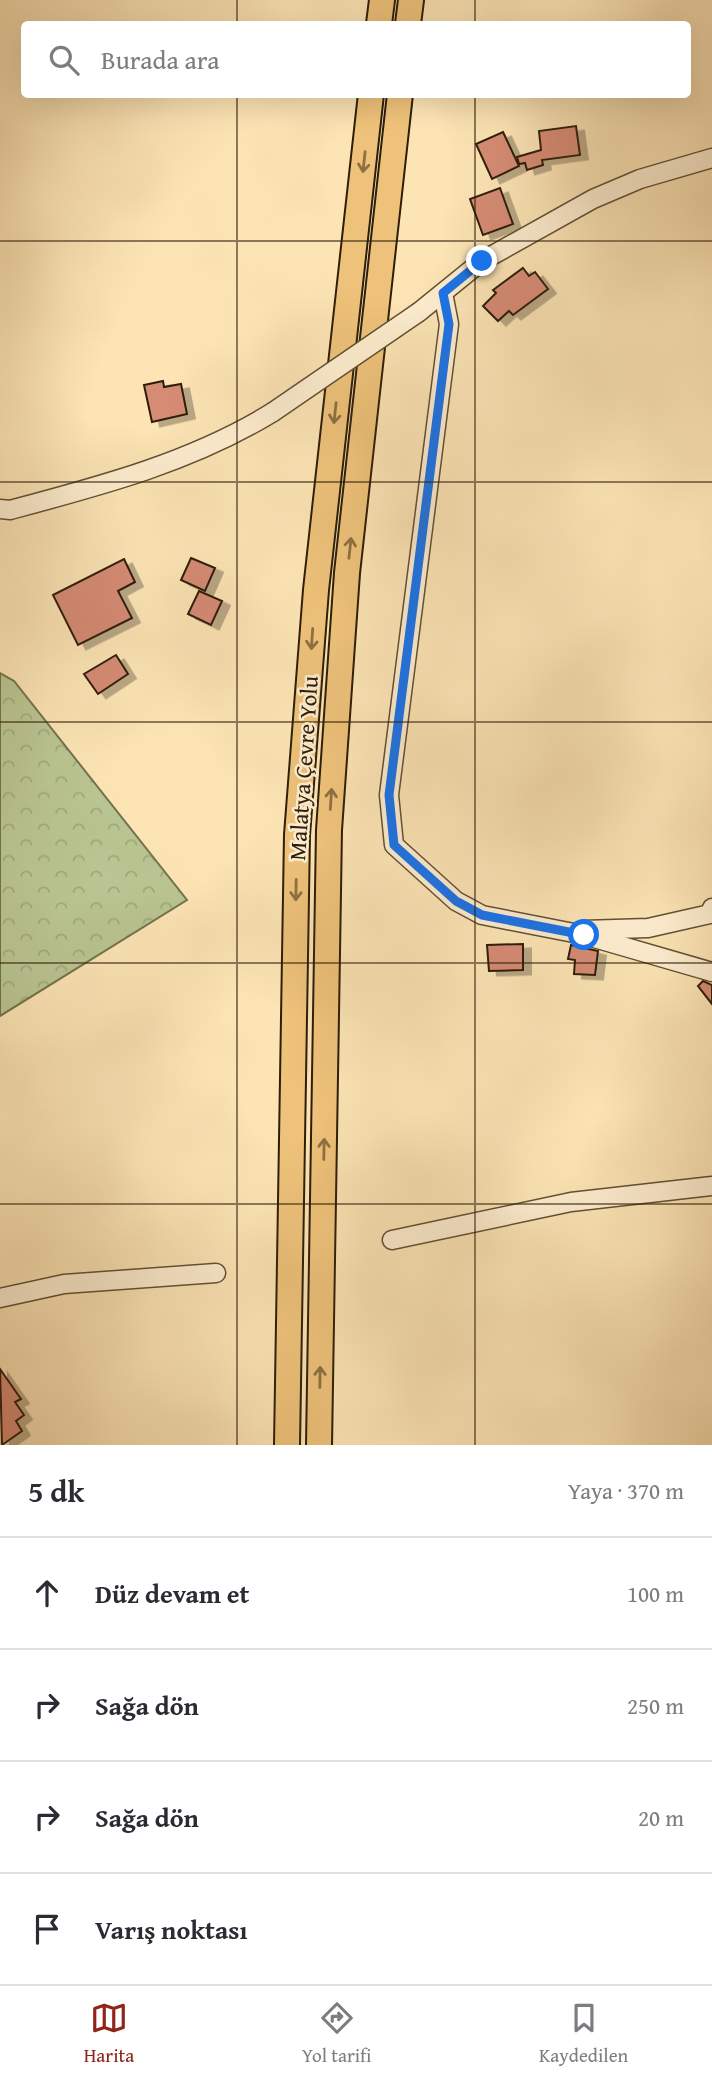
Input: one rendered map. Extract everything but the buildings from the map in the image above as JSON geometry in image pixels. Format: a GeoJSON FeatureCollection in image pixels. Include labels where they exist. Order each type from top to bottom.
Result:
{"type":"FeatureCollection","features":[{"type":"Feature","properties":{"kind":"highway"},"geometry":{"type":"LineString","coordinates":[[379,21],[382,0]]}},
{"type":"Feature","properties":{"kind":"highway"},"geometry":{"type":"LineString","coordinates":[[408,21],[411,0]]}},
{"type":"Feature","properties":{"kind":"highway","name":"Malatya Çevre Yolu"},"geometry":{"type":"LineString","coordinates":[[287,1445],[297,835],[316,590],[371,98]]}},
{"type":"Feature","properties":{"kind":"highway","name":"Malatya Çevre Yolu"},"geometry":{"type":"LineString","coordinates":[[319,1445],[329,830],[347,573],[400,98]]}},
{"type":"Feature","properties":{"kind":"street"},"geometry":{"type":"LineString","coordinates":[[0,509],[10,510],[134,477],[246,429],[419,312],[482,261],[593,199],[640,179],[712,158]]}},
{"type":"Feature","properties":{"kind":"street"},"geometry":{"type":"LineString","coordinates":[[443,293],[449,324],[389,795],[394,845],[456,901],[482,915],[565,931],[712,972]]}},
{"type":"Feature","properties":{"kind":"street"},"geometry":{"type":"LineString","coordinates":[[565,931],[648,928],[710,914],[712,908]]}},
{"type":"Feature","properties":{"kind":"street"},"geometry":{"type":"LineString","coordinates":[[392,1241],[571,1202],[712,1185]]}},
{"type":"Feature","properties":{"kind":"street"},"geometry":{"type":"LineString","coordinates":[[0,1298],[64,1284],[216,1273]]}},
{"type":"Feature","properties":{"kind":"green space"},"geometry":{"type":"Polygon","coordinates":[[[0,673],[14,681],[187,900],[0,1016],[0,673]]]}},
{"type":"Feature","properties":{"kind":"route"},"geometry":{"type":"LineString","coordinates":[[482,261],[443,293],[449,324],[389,795],[394,845],[416,868],[456,901],[482,915],[584,935]]}}]}
